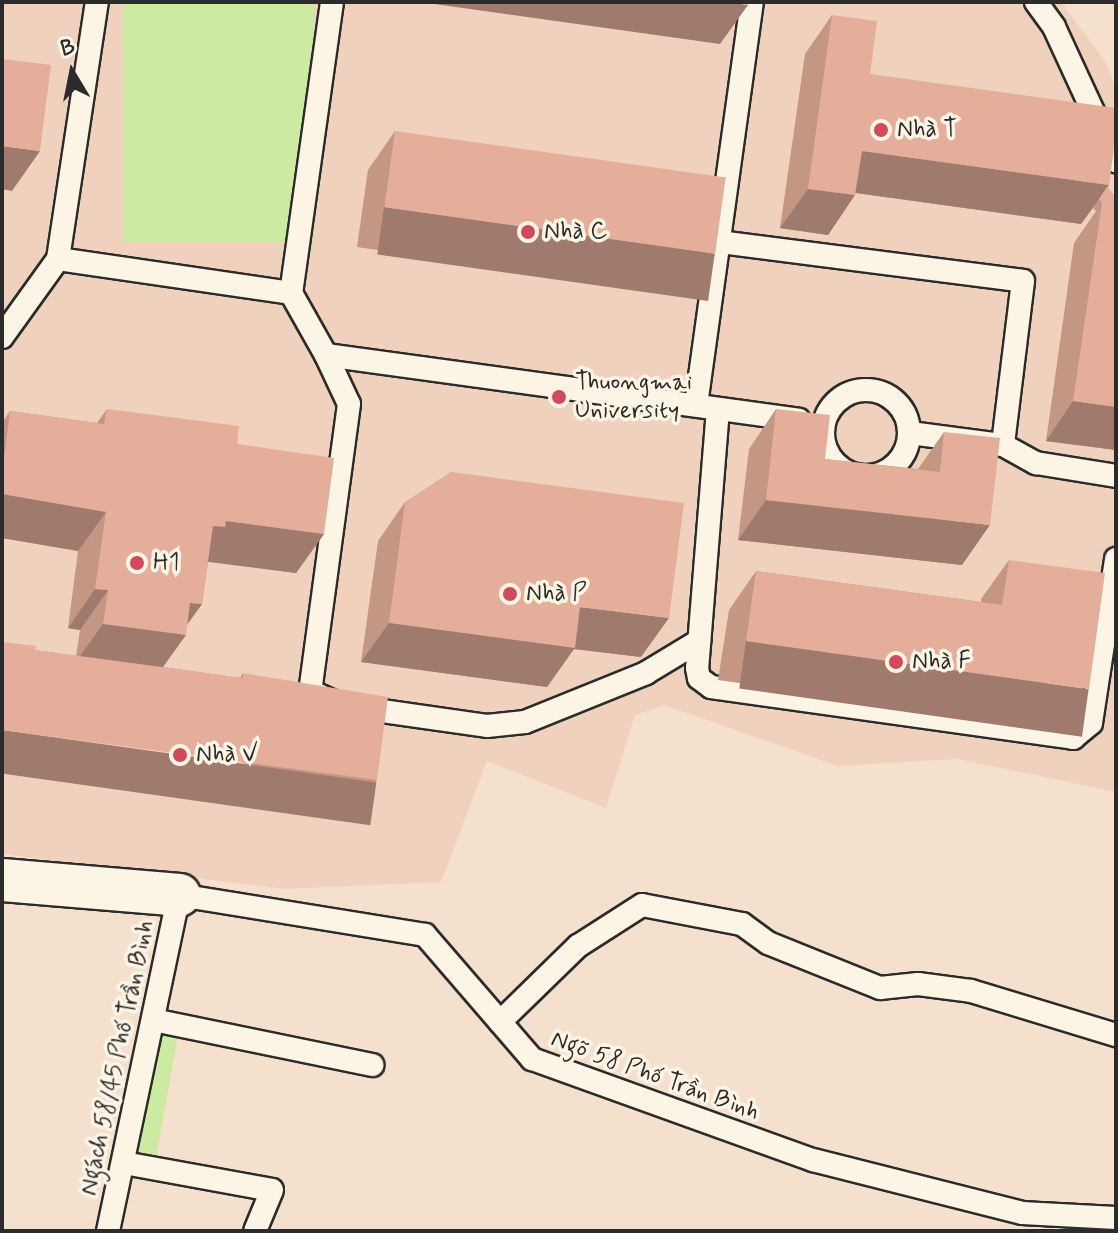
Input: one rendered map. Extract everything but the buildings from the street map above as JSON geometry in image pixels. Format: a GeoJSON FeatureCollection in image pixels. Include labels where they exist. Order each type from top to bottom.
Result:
{"type":"FeatureCollection","features":[{"type":"Feature","properties":{"kind":"street"},"geometry":{"type":"LineString","coordinates":[[2,880],[179,895]]}},
{"type":"Feature","properties":{"kind":"lane"},"geometry":{"type":"LineString","coordinates":[[2,337],[58,259],[97,2]]}},
{"type":"Feature","properties":{"kind":"lane"},"geometry":{"type":"LineString","coordinates":[[332,2],[291,293],[349,404],[310,691],[340,705],[487,726],[525,722],[646,673],[699,641]]}},
{"type":"Feature","properties":{"kind":"lane"},"geometry":{"type":"LineString","coordinates":[[752,2],[720,242],[707,407],[699,678],[711,687],[1073,738],[1091,723],[1116,559]]}},
{"type":"Feature","properties":{"kind":"lane"},"geometry":{"type":"LineString","coordinates":[[1036,2],[1054,27],[1116,161]]}},
{"type":"Feature","properties":{"kind":"lane"},"geometry":{"type":"LineString","coordinates":[[720,242],[1023,281],[1003,445]]}},
{"type":"Feature","properties":{"kind":"lane"},"geometry":{"type":"LineString","coordinates":[[58,259],[291,293]]}},
{"type":"Feature","properties":{"kind":"lane"},"geometry":{"type":"LineString","coordinates":[[326,355],[824,424]]}},
{"type":"Feature","properties":{"kind":"lane"},"geometry":{"type":"LineString","coordinates":[[864,390],[878,391],[901,407],[910,433],[901,460],[890,469],[862,476],[836,464],[823,438],[824,424],[839,400],[864,390]]}},
{"type":"Feature","properties":{"kind":"lane"},"geometry":{"type":"LineString","coordinates":[[910,433],[1003,445],[1036,463],[1116,476]]}},
{"type":"Feature","properties":{"kind":"lane","name":"Ngách 58/45 Phố Trần Bình"},"geometry":{"type":"LineString","coordinates":[[108,1231],[179,895]]}},
{"type":"Feature","properties":{"kind":"lane","name":"Ngõ 58 Phố Trần Bình"},"geometry":{"type":"LineString","coordinates":[[179,895],[425,935],[532,1059],[813,1160],[1021,1222],[1116,1218]]}},
{"type":"Feature","properties":{"kind":"lane"},"geometry":{"type":"LineString","coordinates":[[500,1022],[578,946],[642,905],[742,924],[768,943],[880,988],[918,984],[971,991],[1116,1035]]}},
{"type":"Feature","properties":{"kind":"lane"},"geometry":{"type":"LineString","coordinates":[[153,1020],[372,1065]]}},
{"type":"Feature","properties":{"kind":"lane"},"geometry":{"type":"LineString","coordinates":[[124,1163],[272,1190],[255,1231]]}},
{"type":"Feature","properties":{"kind":"shaded area","name":"Thuongmai University"},"geometry":{"type":"Polygon","coordinates":[[[2,2],[1061,2],[1106,62],[1116,89],[1116,792],[958,759],[838,766],[664,705],[635,715],[606,808],[487,761],[441,882],[284,889],[2,854],[2,2]]]}},
{"type":"Feature","properties":{"kind":"green space"},"geometry":{"type":"Polygon","coordinates":[[[123,2],[314,2],[314,242],[123,242],[123,2]]]}},
{"type":"Feature","properties":{"kind":"green space"},"geometry":{"type":"Polygon","coordinates":[[[157,1027],[179,1031],[156,1161],[134,1157],[157,1027]]]}},
{"type":"Feature","properties":{"kind":"place","name":"Nhà T"},"geometry":{"type":"Point","coordinates":[881,130]}},
{"type":"Feature","properties":{"kind":"place","name":"Nhà C"},"geometry":{"type":"Point","coordinates":[528,232]}},
{"type":"Feature","properties":{"kind":"place","name":"Thuongmai University"},"geometry":{"type":"Point","coordinates":[559,397]}},
{"type":"Feature","properties":{"kind":"place","name":"H1"},"geometry":{"type":"Point","coordinates":[137,563]}},
{"type":"Feature","properties":{"kind":"place","name":"Nhà P"},"geometry":{"type":"Point","coordinates":[510,594]}},
{"type":"Feature","properties":{"kind":"place","name":"Nhà F"},"geometry":{"type":"Point","coordinates":[896,662]}},
{"type":"Feature","properties":{"kind":"place","name":"Nhà V"},"geometry":{"type":"Point","coordinates":[180,755]}}]}
